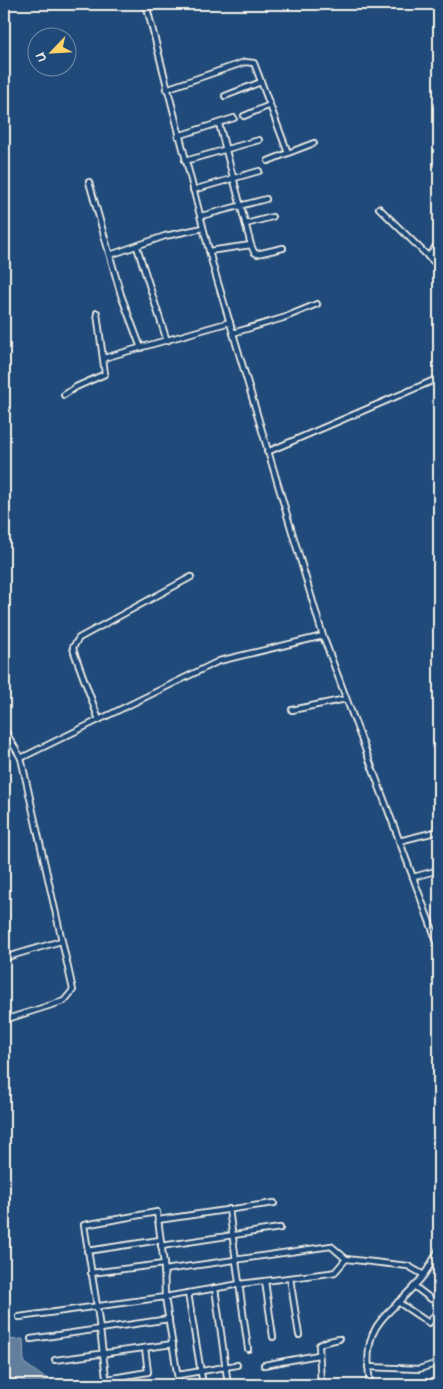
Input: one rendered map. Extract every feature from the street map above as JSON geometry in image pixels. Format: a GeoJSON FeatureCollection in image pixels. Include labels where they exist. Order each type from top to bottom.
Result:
{"type":"FeatureCollection","features":[{"type":"Feature","properties":{"kind":"street"},"geometry":{"type":"LineString","coordinates":[[146,4],[166,89],[209,252],[323,636],[439,947]]}},
{"type":"Feature","properties":{"kind":"street"},"geometry":{"type":"LineString","coordinates":[[166,89],[248,61],[254,63],[288,153]]}},
{"type":"Feature","properties":{"kind":"street"},"geometry":{"type":"LineString","coordinates":[[225,96],[261,82]]}},
{"type":"Feature","properties":{"kind":"street"},"geometry":{"type":"LineString","coordinates":[[244,116],[270,106]]}},
{"type":"Feature","properties":{"kind":"street"},"geometry":{"type":"LineString","coordinates":[[178,136],[234,118]]}},
{"type":"Feature","properties":{"kind":"street"},"geometry":{"type":"LineString","coordinates":[[218,124],[254,253],[283,248]]}},
{"type":"Feature","properties":{"kind":"street"},"geometry":{"type":"LineString","coordinates":[[185,161],[258,140]]}},
{"type":"Feature","properties":{"kind":"street"},"geometry":{"type":"LineString","coordinates":[[268,161],[314,143]]}},
{"type":"Feature","properties":{"kind":"street"},"geometry":{"type":"LineString","coordinates":[[193,190],[260,171]]}},
{"type":"Feature","properties":{"kind":"street"},"geometry":{"type":"LineString","coordinates":[[89,182],[124,303],[141,348]]}},
{"type":"Feature","properties":{"kind":"street"},"geometry":{"type":"LineString","coordinates":[[201,216],[266,200]]}},
{"type":"Feature","properties":{"kind":"street"},"geometry":{"type":"LineString","coordinates":[[379,208],[439,267]]}},
{"type":"Feature","properties":{"kind":"street"},"geometry":{"type":"LineString","coordinates":[[246,224],[272,217]]}},
{"type":"Feature","properties":{"kind":"street"},"geometry":{"type":"LineString","coordinates":[[110,255],[138,247],[165,236],[203,228]]}},
{"type":"Feature","properties":{"kind":"street"},"geometry":{"type":"LineString","coordinates":[[428,257],[439,242]]}},
{"type":"Feature","properties":{"kind":"street"},"geometry":{"type":"LineString","coordinates":[[209,252],[252,245]]}},
{"type":"Feature","properties":{"kind":"street"},"geometry":{"type":"LineString","coordinates":[[138,247],[166,341]]}},
{"type":"Feature","properties":{"kind":"street"},"geometry":{"type":"LineString","coordinates":[[233,333],[283,318],[317,304]]}},
{"type":"Feature","properties":{"kind":"street"},"geometry":{"type":"LineString","coordinates":[[64,395],[81,384],[104,375],[106,371],[98,313]]}},
{"type":"Feature","properties":{"kind":"street"},"geometry":{"type":"LineString","coordinates":[[104,358],[230,322]]}},
{"type":"Feature","properties":{"kind":"street"},"geometry":{"type":"LineString","coordinates":[[267,452],[439,378]]}},
{"type":"Feature","properties":{"kind":"street"},"geometry":{"type":"LineString","coordinates":[[99,720],[74,652],[75,643],[84,636],[191,577]]}},
{"type":"Feature","properties":{"kind":"street"},"geometry":{"type":"LineString","coordinates":[[21,758],[219,661],[323,636]]}},
{"type":"Feature","properties":{"kind":"street"},"geometry":{"type":"LineString","coordinates":[[292,710],[346,699]]}},
{"type":"Feature","properties":{"kind":"street"},"geometry":{"type":"LineString","coordinates":[[4,728],[21,758],[72,990],[69,997],[47,1008],[4,1020]]}},
{"type":"Feature","properties":{"kind":"street"},"geometry":{"type":"LineString","coordinates":[[399,841],[439,831]]}},
{"type":"Feature","properties":{"kind":"street"},"geometry":{"type":"LineString","coordinates":[[413,877],[439,870]]}},
{"type":"Feature","properties":{"kind":"street"},"geometry":{"type":"LineString","coordinates":[[4,958],[61,941]]}},
{"type":"Feature","properties":{"kind":"street"},"geometry":{"type":"LineString","coordinates":[[158,1220],[274,1203]]}},
{"type":"Feature","properties":{"kind":"street"},"geometry":{"type":"LineString","coordinates":[[229,1210],[248,1349]]}},
{"type":"Feature","properties":{"kind":"street"},"geometry":{"type":"LineString","coordinates":[[107,1385],[84,1225],[157,1212],[164,1264],[165,1296],[179,1385]]}},
{"type":"Feature","properties":{"kind":"street"},"geometry":{"type":"LineString","coordinates":[[87,1250],[280,1228]]}},
{"type":"Feature","properties":{"kind":"street"},"geometry":{"type":"LineString","coordinates":[[164,1270],[331,1246],[346,1259],[408,1266],[424,1275]]}},
{"type":"Feature","properties":{"kind":"street"},"geometry":{"type":"LineString","coordinates":[[370,1385],[368,1367],[373,1330],[382,1316],[424,1275],[439,1249]]}},
{"type":"Feature","properties":{"kind":"street"},"geometry":{"type":"LineString","coordinates":[[19,1317],[240,1284],[333,1273],[346,1259]]}},
{"type":"Feature","properties":{"kind":"street"},"geometry":{"type":"LineString","coordinates":[[91,1273],[164,1264]]}},
{"type":"Feature","properties":{"kind":"street"},"geometry":{"type":"LineString","coordinates":[[290,1278],[299,1335]]}},
{"type":"Feature","properties":{"kind":"street"},"geometry":{"type":"LineString","coordinates":[[265,1281],[273,1337]]}},
{"type":"Feature","properties":{"kind":"street"},"geometry":{"type":"LineString","coordinates":[[414,1286],[431,1299]]}},
{"type":"Feature","properties":{"kind":"street"},"geometry":{"type":"LineString","coordinates":[[215,1288],[228,1385]]}},
{"type":"Feature","properties":{"kind":"street"},"geometry":{"type":"LineString","coordinates":[[188,1292],[203,1385]]}},
{"type":"Feature","properties":{"kind":"street"},"geometry":{"type":"LineString","coordinates":[[398,1302],[429,1323],[439,1309]]}},
{"type":"Feature","properties":{"kind":"street"},"geometry":{"type":"LineString","coordinates":[[31,1339],[169,1320]]}},
{"type":"Feature","properties":{"kind":"street"},"geometry":{"type":"LineString","coordinates":[[321,1385],[318,1355],[322,1343],[339,1339]]}},
{"type":"Feature","properties":{"kind":"street"},"geometry":{"type":"LineString","coordinates":[[55,1360],[173,1344]]}},
{"type":"Feature","properties":{"kind":"street"},"geometry":{"type":"LineString","coordinates":[[107,1379],[148,1372],[145,1348]]}},
{"type":"Feature","properties":{"kind":"street"},"geometry":{"type":"LineString","coordinates":[[264,1365],[318,1355]]}},
{"type":"Feature","properties":{"kind":"street"},"geometry":{"type":"LineString","coordinates":[[178,1375],[237,1364]]}},
{"type":"Feature","properties":{"kind":"street"},"geometry":{"type":"LineString","coordinates":[[368,1367],[419,1369],[435,1364],[439,1365]]}},
{"type":"Feature","properties":{"kind":"water"},"geometry":{"type":"Polygon","coordinates":[[[23,1339],[24,1363],[42,1376],[63,1385],[4,1385],[4,1340],[23,1339]]]}}]}
